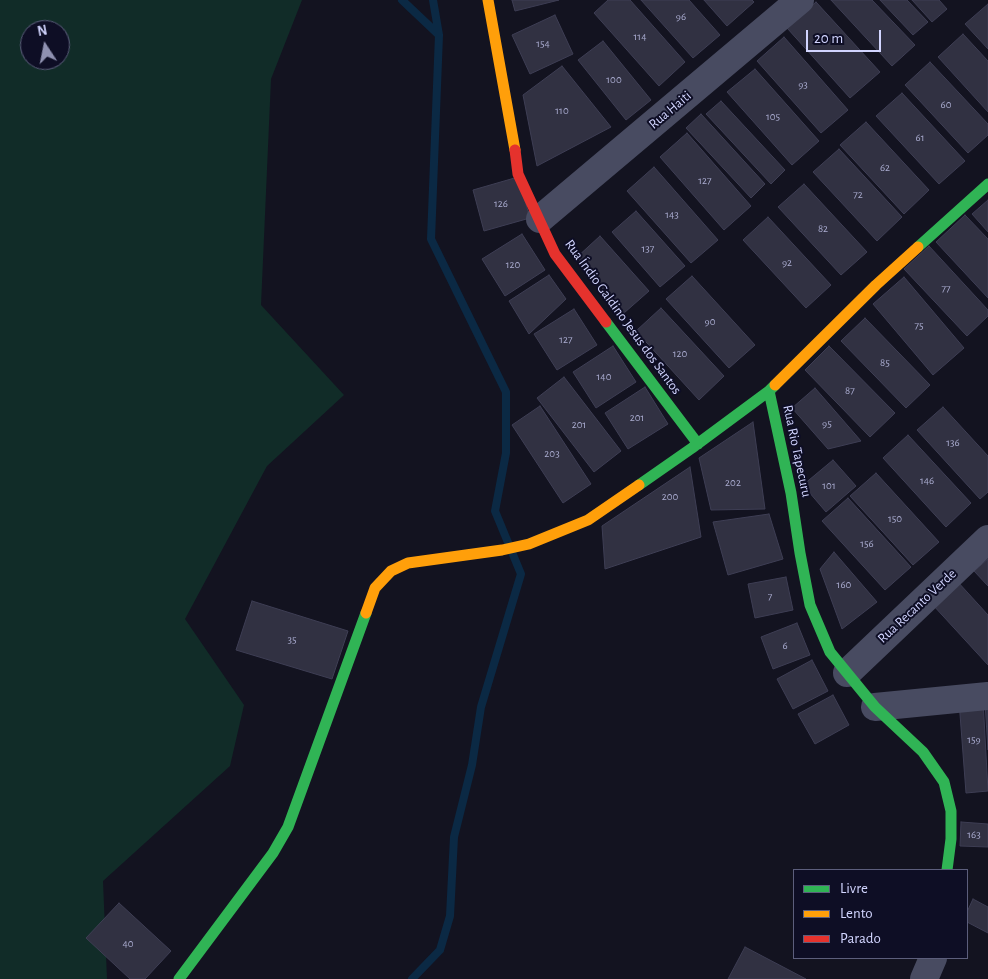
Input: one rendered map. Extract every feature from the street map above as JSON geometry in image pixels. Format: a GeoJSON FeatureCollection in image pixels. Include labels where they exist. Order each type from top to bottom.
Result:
{"type":"FeatureCollection","features":[{"type":"Feature","properties":{"kind":"street","name":"Rua Índio Galdino Jesus dos Santos"},"geometry":{"type":"LineString","coordinates":[[488,0],[513,134],[518,174],[555,254],[698,444]]}},
{"type":"Feature","properties":{"kind":"street","name":"Rua Haiti"},"geometry":{"type":"LineString","coordinates":[[540,219],[800,0]]}},
{"type":"Feature","properties":{"kind":"street","name":"Rua Rio Tapecuru"},"geometry":{"type":"LineString","coordinates":[[947,869],[951,839],[951,811],[944,782],[923,752],[875,707],[830,652],[810,605],[791,493],[769,391],[876,285],[988,184]]}},
{"type":"Feature","properties":{"kind":"street"},"geometry":{"type":"LineString","coordinates":[[179,979],[274,854],[288,827],[375,588],[390,570],[408,562],[502,550],[529,544],[588,520],[698,444],[769,391]]}},
{"type":"Feature","properties":{"kind":"street","name":"Rua Recanto Verde"},"geometry":{"type":"LineString","coordinates":[[847,673],[988,539]]}},
{"type":"Feature","properties":{"kind":"street"},"geometry":{"type":"LineString","coordinates":[[875,707],[988,696]]}},
{"type":"Feature","properties":{"kind":"street"},"geometry":{"type":"LineString","coordinates":[[924,979],[933,959]]}},
{"type":"Feature","properties":{"kind":"green space"},"geometry":{"type":"Polygon","coordinates":[[[0,0],[302,0],[271,79],[261,305],[344,395],[267,466],[185,619],[244,705],[230,766],[103,881],[107,979],[0,979],[0,0]]]}},
{"type":"Feature","properties":{"kind":"building"},"geometry":{"type":"Polygon","coordinates":[[[512,0],[559,0],[515,11],[512,0]]]}},
{"type":"Feature","properties":{"kind":"building"},"geometry":{"type":"Polygon","coordinates":[[[608,0],[630,0],[685,62],[659,86],[594,13],[608,0]]]}},
{"type":"Feature","properties":{"kind":"building"},"geometry":{"type":"Polygon","coordinates":[[[641,0],[689,0],[720,35],[693,58],[641,0]]]}},
{"type":"Feature","properties":{"kind":"building"},"geometry":{"type":"Polygon","coordinates":[[[704,0],[752,0],[754,2],[727,26],[704,0]]]}},
{"type":"Feature","properties":{"kind":"building"},"geometry":{"type":"Polygon","coordinates":[[[831,0],[872,0],[915,45],[892,66],[831,0]]]}},
{"type":"Feature","properties":{"kind":"building"},"geometry":{"type":"Polygon","coordinates":[[[880,0],[907,0],[928,22],[913,35],[880,0]]]}},
{"type":"Feature","properties":{"kind":"building"},"geometry":{"type":"Polygon","coordinates":[[[912,0],[939,0],[947,9],[932,22],[912,0]]]}},
{"type":"Feature","properties":{"kind":"building"},"geometry":{"type":"Polygon","coordinates":[[[816,2],[880,72],[850,98],[787,28],[816,2]]]}},
{"type":"Feature","properties":{"kind":"building"},"geometry":{"type":"Polygon","coordinates":[[[988,4],[988,49],[965,24],[988,4]]]}},
{"type":"Feature","properties":{"kind":"building"},"geometry":{"type":"Polygon","coordinates":[[[555,15],[573,54],[530,74],[512,35],[555,15]]]}},
{"type":"Feature","properties":{"kind":"building"},"geometry":{"type":"Polygon","coordinates":[[[963,34],[988,61],[988,112],[938,57],[963,34]]]}},
{"type":"Feature","properties":{"kind":"building"},"geometry":{"type":"Polygon","coordinates":[[[784,37],[848,110],[821,133],[757,61],[784,37]]]}},
{"type":"Feature","properties":{"kind":"building"},"geometry":{"type":"Polygon","coordinates":[[[603,41],[651,100],[626,120],[578,60],[603,41]]]}},
{"type":"Feature","properties":{"kind":"building"},"geometry":{"type":"Polygon","coordinates":[[[930,62],[988,124],[988,135],[968,153],[905,85],[930,62]]]}},
{"type":"Feature","properties":{"kind":"building"},"geometry":{"type":"Polygon","coordinates":[[[562,66],[611,127],[537,166],[523,95],[562,66]]]}},
{"type":"Feature","properties":{"kind":"building"},"geometry":{"type":"Polygon","coordinates":[[[755,69],[819,141],[792,165],[727,92],[755,69]]]}},
{"type":"Feature","properties":{"kind":"building"},"geometry":{"type":"Polygon","coordinates":[[[902,93],[965,161],[939,184],[876,116],[902,93]]]}},
{"type":"Feature","properties":{"kind":"building"},"geometry":{"type":"Polygon","coordinates":[[[721,101],[785,170],[771,184],[706,114],[721,101]]]}},
{"type":"Feature","properties":{"kind":"building"},"geometry":{"type":"Polygon","coordinates":[[[701,114],[765,184],[751,198],[686,128],[701,114]]]}},
{"type":"Feature","properties":{"kind":"building"},"geometry":{"type":"Polygon","coordinates":[[[866,122],[929,190],[904,214],[840,145],[866,122]]]}},
{"type":"Feature","properties":{"kind":"building"},"geometry":{"type":"Polygon","coordinates":[[[687,133],[751,206],[724,230],[660,157],[687,133]]]}},
{"type":"Feature","properties":{"kind":"building"},"geometry":{"type":"Polygon","coordinates":[[[839,149],[902,217],[877,241],[813,172],[839,149]]]}},
{"type":"Feature","properties":{"kind":"building"},"geometry":{"type":"Polygon","coordinates":[[[654,167],[718,240],[691,263],[627,191],[654,167]]]}},
{"type":"Feature","properties":{"kind":"building"},"geometry":{"type":"Polygon","coordinates":[[[518,177],[530,218],[484,231],[473,190],[518,177]]]}},
{"type":"Feature","properties":{"kind":"building"},"geometry":{"type":"Polygon","coordinates":[[[804,184],[867,252],[841,275],[778,207],[804,184]]]}},
{"type":"Feature","properties":{"kind":"building"},"geometry":{"type":"Polygon","coordinates":[[[988,200],[988,232],[972,214],[988,200]]]}},
{"type":"Feature","properties":{"kind":"building"},"geometry":{"type":"Polygon","coordinates":[[[636,211],[685,266],[660,287],[612,232],[636,211]]]}},
{"type":"Feature","properties":{"kind":"building"},"geometry":{"type":"Polygon","coordinates":[[[965,215],[988,239],[988,298],[936,242],[965,215]]]}},
{"type":"Feature","properties":{"kind":"building"},"geometry":{"type":"Polygon","coordinates":[[[768,217],[831,285],[806,308],[743,240],[768,217]]]}},
{"type":"Feature","properties":{"kind":"building"},"geometry":{"type":"Polygon","coordinates":[[[522,234],[545,270],[505,296],[482,259],[522,234]]]}},
{"type":"Feature","properties":{"kind":"building"},"geometry":{"type":"Polygon","coordinates":[[[600,236],[649,291],[624,313],[576,258],[600,236]]]}},
{"type":"Feature","properties":{"kind":"building"},"geometry":{"type":"Polygon","coordinates":[[[929,246],[988,310],[988,316],[967,336],[904,269],[929,246]]]}},
{"type":"Feature","properties":{"kind":"building"},"geometry":{"type":"Polygon","coordinates":[[[549,275],[566,299],[529,334],[509,301],[549,275]]]}},
{"type":"Feature","properties":{"kind":"building"},"geometry":{"type":"Polygon","coordinates":[[[692,276],[755,345],[729,368],[666,299],[692,276]]]}},
{"type":"Feature","properties":{"kind":"building"},"geometry":{"type":"Polygon","coordinates":[[[904,277],[964,348],[933,375],[873,304],[904,277]]]}},
{"type":"Feature","properties":{"kind":"building"},"geometry":{"type":"Polygon","coordinates":[[[661,308],[724,376],[699,400],[636,331],[661,308]]]}},
{"type":"Feature","properties":{"kind":"building"},"geometry":{"type":"Polygon","coordinates":[[[574,309],[597,345],[557,370],[534,334],[574,309]]]}},
{"type":"Feature","properties":{"kind":"building"},"geometry":{"type":"Polygon","coordinates":[[[865,318],[930,385],[906,408],[841,341],[865,318]]]}},
{"type":"Feature","properties":{"kind":"building"},"geometry":{"type":"Polygon","coordinates":[[[613,346],[636,382],[596,408],[573,372],[613,346]]]}},
{"type":"Feature","properties":{"kind":"building"},"geometry":{"type":"Polygon","coordinates":[[[829,346],[895,413],[870,437],[805,370],[829,346]]]}},
{"type":"Feature","properties":{"kind":"building"},"geometry":{"type":"Polygon","coordinates":[[[564,377],[621,451],[594,472],[537,398],[564,377]]]}},
{"type":"Feature","properties":{"kind":"building"},"geometry":{"type":"Polygon","coordinates":[[[645,387],[668,424],[628,449],[605,413],[645,387]]]}},
{"type":"Feature","properties":{"kind":"building"},"geometry":{"type":"Polygon","coordinates":[[[815,388],[861,441],[828,449],[792,408],[815,388]]]}},
{"type":"Feature","properties":{"kind":"building"},"geometry":{"type":"Polygon","coordinates":[[[540,406],[591,484],[563,503],[512,425],[540,406]]]}},
{"type":"Feature","properties":{"kind":"building"},"geometry":{"type":"Polygon","coordinates":[[[943,407],[988,456],[988,492],[980,499],[917,430],[943,407]]]}},
{"type":"Feature","properties":{"kind":"building"},"geometry":{"type":"Polygon","coordinates":[[[753,422],[765,509],[711,510],[699,458],[753,422]]]}},
{"type":"Feature","properties":{"kind":"building"},"geometry":{"type":"Polygon","coordinates":[[[908,435],[971,503],[946,527],[883,458],[908,435]]]}},
{"type":"Feature","properties":{"kind":"building"},"geometry":{"type":"Polygon","coordinates":[[[833,460],[856,486],[826,512],[803,485],[833,460]]]}},
{"type":"Feature","properties":{"kind":"building"},"geometry":{"type":"Polygon","coordinates":[[[690,467],[701,537],[605,569],[602,526],[690,467]]]}},
{"type":"Feature","properties":{"kind":"building"},"geometry":{"type":"Polygon","coordinates":[[[876,473],[939,542],[913,565],[850,496],[876,473]]]}},
{"type":"Feature","properties":{"kind":"building"},"geometry":{"type":"Polygon","coordinates":[[[848,498],[911,567],[885,590],[822,521],[848,498]]]}},
{"type":"Feature","properties":{"kind":"building"},"geometry":{"type":"Polygon","coordinates":[[[769,514],[783,559],[728,575],[713,522],[769,514]]]}},
{"type":"Feature","properties":{"kind":"building"},"geometry":{"type":"Polygon","coordinates":[[[834,552],[877,602],[842,629],[820,569],[834,552]]]}},
{"type":"Feature","properties":{"kind":"building"},"geometry":{"type":"Polygon","coordinates":[[[988,559],[988,586],[974,571],[988,559]]]}},
{"type":"Feature","properties":{"kind":"building"},"geometry":{"type":"Polygon","coordinates":[[[786,577],[793,610],[755,618],[748,584],[786,577]]]}},
{"type":"Feature","properties":{"kind":"building"},"geometry":{"type":"Polygon","coordinates":[[[957,581],[988,615],[988,665],[932,604],[957,581]]]}},
{"type":"Feature","properties":{"kind":"building"},"geometry":{"type":"Polygon","coordinates":[[[252,601],[348,631],[332,679],[236,650],[252,601]]]}},
{"type":"Feature","properties":{"kind":"building"},"geometry":{"type":"Polygon","coordinates":[[[797,623],[810,655],[773,669],[761,637],[797,623]]]}},
{"type":"Feature","properties":{"kind":"building"},"geometry":{"type":"Polygon","coordinates":[[[812,660],[828,691],[793,709],[777,679],[812,660]]]}},
{"type":"Feature","properties":{"kind":"building"},"geometry":{"type":"Polygon","coordinates":[[[833,695],[849,725],[815,744],[798,714],[833,695]]]}},
{"type":"Feature","properties":{"kind":"building"},"geometry":{"type":"Polygon","coordinates":[[[983,700],[988,791],[966,793],[959,701],[983,700]]]}},
{"type":"Feature","properties":{"kind":"building"},"geometry":{"type":"Polygon","coordinates":[[[988,702],[988,750],[985,703],[988,702]]]}},
{"type":"Feature","properties":{"kind":"building"},"geometry":{"type":"Polygon","coordinates":[[[961,822],[988,824],[988,847],[960,846],[961,822]]]}},
{"type":"Feature","properties":{"kind":"building"},"geometry":{"type":"Polygon","coordinates":[[[973,899],[988,907],[988,933],[968,923],[968,910],[973,899]]]}},
{"type":"Feature","properties":{"kind":"building"},"geometry":{"type":"Polygon","coordinates":[[[119,903],[171,951],[145,979],[130,979],[86,938],[119,903]]]}},
{"type":"Feature","properties":{"kind":"building"},"geometry":{"type":"Polygon","coordinates":[[[745,947],[806,979],[728,979],[745,947]]]}},
{"type":"Feature","properties":{"kind":"waterway"},"geometry":{"type":"LineString","coordinates":[[402,0],[439,35],[431,239],[506,392],[506,453],[495,511],[521,574],[481,707],[472,765],[454,837],[450,916],[440,950],[412,979]]}},
{"type":"Feature","properties":{"kind":"waterway"},"geometry":{"type":"LineString","coordinates":[[433,0],[439,35]]}},
{"type":"Feature","properties":{"kind":"traffic: fast"},"geometry":{"type":"LineString","coordinates":[[918,247],[988,184]]}},
{"type":"Feature","properties":{"kind":"traffic: fast"},"geometry":{"type":"LineString","coordinates":[[606,322],[698,444]]}},
{"type":"Feature","properties":{"kind":"traffic: fast"},"geometry":{"type":"LineString","coordinates":[[775,385],[769,391],[791,493],[810,605],[830,652],[875,707],[923,752],[944,782],[951,811],[951,839],[947,869]]}},
{"type":"Feature","properties":{"kind":"traffic: fast"},"geometry":{"type":"LineString","coordinates":[[639,485],[769,391]]}},
{"type":"Feature","properties":{"kind":"traffic: fast"},"geometry":{"type":"LineString","coordinates":[[179,979],[273,853],[288,827],[366,613]]}},
{"type":"Feature","properties":{"kind":"traffic: slow"},"geometry":{"type":"LineString","coordinates":[[488,0],[515,150]]}},
{"type":"Feature","properties":{"kind":"traffic: slow"},"geometry":{"type":"LineString","coordinates":[[775,385],[876,285],[918,247]]}},
{"type":"Feature","properties":{"kind":"traffic: slow"},"geometry":{"type":"LineString","coordinates":[[366,613],[375,588],[391,571],[408,563],[502,550],[529,544],[588,520],[639,485]]}},
{"type":"Feature","properties":{"kind":"traffic: jam"},"geometry":{"type":"LineString","coordinates":[[515,150],[518,174],[555,254],[606,322]]}}]}
